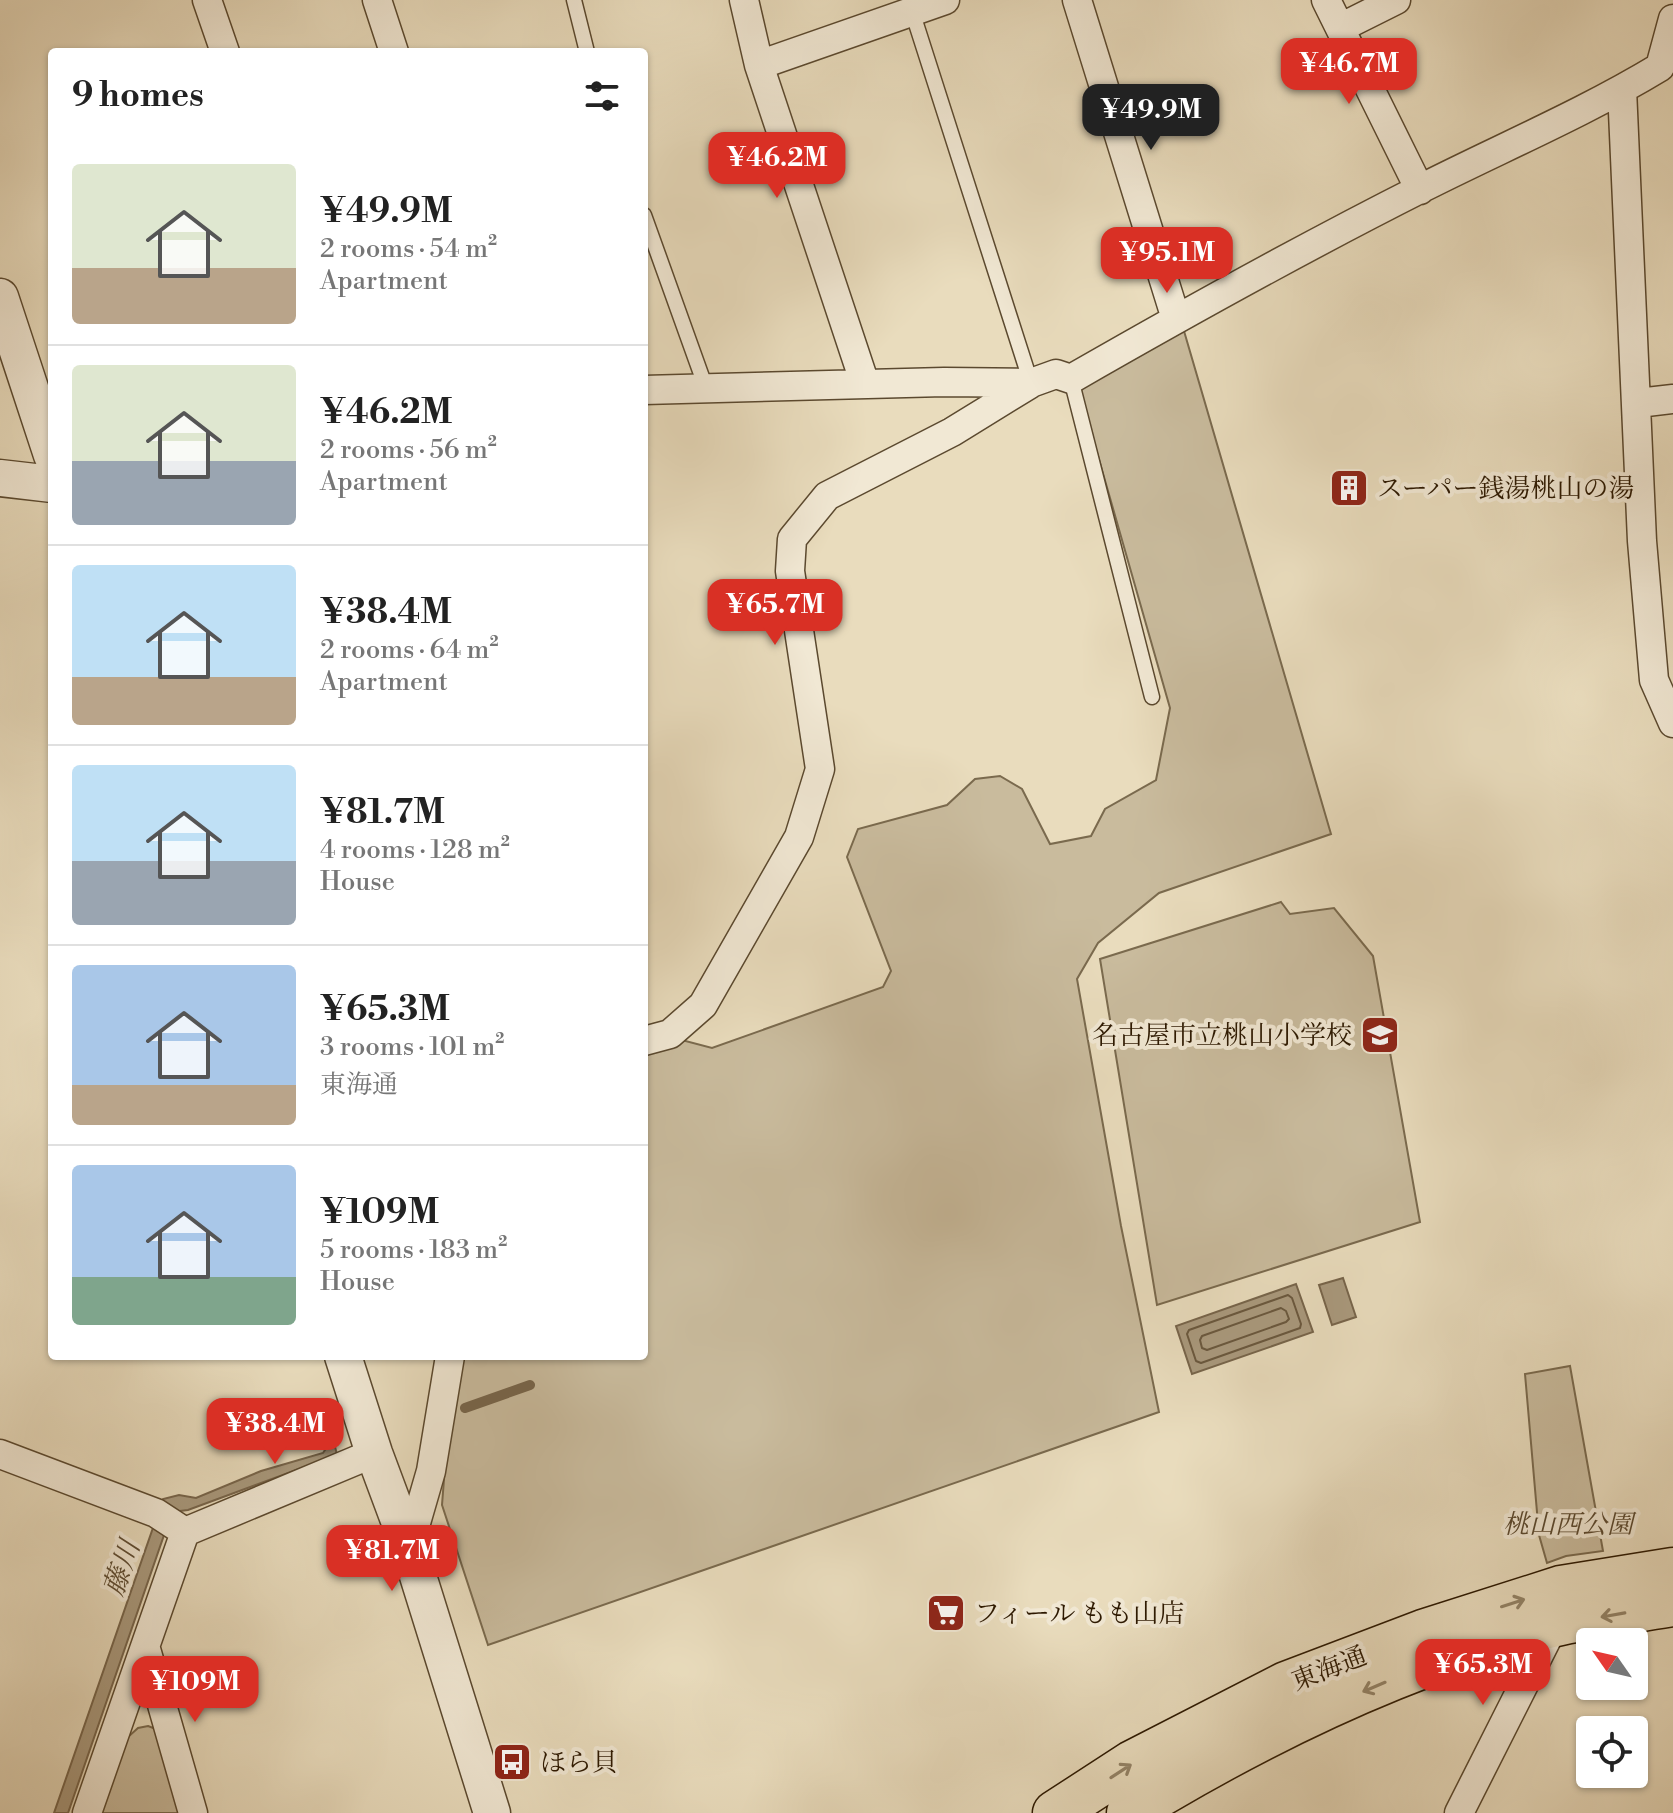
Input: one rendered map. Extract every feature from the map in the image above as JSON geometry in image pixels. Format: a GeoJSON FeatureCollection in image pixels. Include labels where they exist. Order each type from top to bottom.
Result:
{"type":"FeatureCollection","features":[{"type":"Feature","properties":{"kind":"main road","name":"東海通"},"geometry":{"type":"LineString","coordinates":[[1055,1813],[1132,1763],[1286,1684],[1423,1632],[1561,1588],[1673,1570]]}},
{"type":"Feature","properties":{"kind":"main road","name":"東海通"},"geometry":{"type":"LineString","coordinates":[[1129,1813],[1302,1718],[1426,1665],[1554,1625],[1673,1604]]}},
{"type":"Feature","properties":{"kind":"street"},"geometry":{"type":"LineString","coordinates":[[207,0],[224,48]]}},
{"type":"Feature","properties":{"kind":"street"},"geometry":{"type":"LineString","coordinates":[[377,0],[393,48]]}},
{"type":"Feature","properties":{"kind":"street"},"geometry":{"type":"LineString","coordinates":[[744,0],[759,65],[865,384]]}},
{"type":"Feature","properties":{"kind":"street"},"geometry":{"type":"LineString","coordinates":[[759,65],[910,6],[945,0]]}},
{"type":"Feature","properties":{"kind":"street"},"geometry":{"type":"LineString","coordinates":[[1077,0],[1176,319]]}},
{"type":"Feature","properties":{"kind":"street"},"geometry":{"type":"LineString","coordinates":[[1326,0],[1420,190]]}},
{"type":"Feature","properties":{"kind":"street"},"geometry":{"type":"LineString","coordinates":[[1340,28],[1396,0]]}},
{"type":"Feature","properties":{"kind":"street"},"geometry":{"type":"LineString","coordinates":[[648,1040],[670,1034],[703,1005],[799,837],[820,769],[790,571],[792,539],[827,496],[952,432],[1031,383],[1056,374],[1071,379],[1176,319],[1420,190],[1666,70],[1673,19]]}},
{"type":"Feature","properties":{"kind":"street"},"geometry":{"type":"LineString","coordinates":[[1622,89],[1642,541],[1654,680],[1673,723]]}},
{"type":"Feature","properties":{"kind":"street"},"geometry":{"type":"LineString","coordinates":[[0,297],[48,443]]}},
{"type":"Feature","properties":{"kind":"street"},"geometry":{"type":"LineString","coordinates":[[648,390],[1031,383]]}},
{"type":"Feature","properties":{"kind":"street"},"geometry":{"type":"LineString","coordinates":[[1638,403],[1673,399]]}},
{"type":"Feature","properties":{"kind":"street"},"geometry":{"type":"LineString","coordinates":[[0,478],[48,484]]}},
{"type":"Feature","properties":{"kind":"street"},"geometry":{"type":"LineString","coordinates":[[344,1360],[409,1547],[492,1813]]}},
{"type":"Feature","properties":{"kind":"street"},"geometry":{"type":"LineString","coordinates":[[409,1547],[431,1471],[449,1360]]}},
{"type":"Feature","properties":{"kind":"street"},"geometry":{"type":"LineString","coordinates":[[0,1454],[171,1522],[374,1453]]}},
{"type":"Feature","properties":{"kind":"street"},"geometry":{"type":"LineString","coordinates":[[87,1813],[146,1649],[171,1522]]}},
{"type":"Feature","properties":{"kind":"street"},"geometry":{"type":"LineString","coordinates":[[1459,1813],[1554,1625]]}},
{"type":"Feature","properties":{"kind":"street"},"geometry":{"type":"LineString","coordinates":[[146,1649],[193,1813]]}},
{"type":"Feature","properties":{"kind":"lane"},"geometry":{"type":"LineString","coordinates":[[574,0],[586,48]]}},
{"type":"Feature","properties":{"kind":"lane"},"geometry":{"type":"LineString","coordinates":[[910,6],[1031,383]]}},
{"type":"Feature","properties":{"kind":"lane"},"geometry":{"type":"LineString","coordinates":[[648,226],[706,388]]}},
{"type":"Feature","properties":{"kind":"lane"},"geometry":{"type":"LineString","coordinates":[[1071,379],[1152,697]]}},
{"type":"Feature","properties":{"kind":"green space"},"geometry":{"type":"Polygon","coordinates":[[[1184,331],[1331,834],[1159,893],[1098,943],[1077,979],[1121,1226],[1159,1412],[488,1645],[442,1505],[450,1403],[459,1360],[648,1360],[648,1048],[678,1039],[712,1048],[883,987],[891,971],[847,857],[858,829],[947,805],[975,779],[1000,776],[1022,789],[1050,844],[1091,836],[1105,809],[1156,780],[1170,708],[1078,386],[1184,331]]]}},
{"type":"Feature","properties":{"kind":"green space"},"geometry":{"type":"Polygon","coordinates":[[[1281,902],[1290,914],[1334,908],[1373,956],[1420,1222],[1157,1305],[1100,959],[1281,902]]]}},
{"type":"Feature","properties":{"kind":"green space","name":"桃山西公園"},"geometry":{"type":"Polygon","coordinates":[[[1570,1366],[1603,1551],[1566,1556],[1547,1563],[1539,1535],[1525,1374],[1570,1366]]]}},
{"type":"Feature","properties":{"kind":"green space"},"geometry":{"type":"Polygon","coordinates":[[[148,1726],[156,1729],[184,1813],[101,1813],[128,1737],[138,1728],[148,1726]]]}},
{"type":"Feature","properties":{"kind":"water"},"geometry":{"type":"Polygon","coordinates":[[[1343,1278],[1356,1317],[1332,1325],[1319,1285],[1343,1278]]]}},
{"type":"Feature","properties":{"kind":"water"},"geometry":{"type":"Polygon","coordinates":[[[1296,1284],[1313,1332],[1192,1374],[1176,1326],[1296,1284]]]}},
{"type":"Feature","properties":{"kind":"water"},"geometry":{"type":"Polygon","coordinates":[[[333,1438],[337,1455],[188,1510],[172,1512],[68,1813],[54,1813],[163,1499],[179,1495],[196,1498],[261,1471],[323,1453],[333,1438]]]}},
{"type":"Feature","properties":{"kind":"waterway","name":"藤川"},"geometry":{"type":"LineString","coordinates":[[465,1408],[530,1385]]}},
{"type":"Feature","properties":{"kind":"place","name":"スーパー銭湯桃山の湯"},"geometry":{"type":"Point","coordinates":[1349,488]}},
{"type":"Feature","properties":{"kind":"place","name":"名古屋市立桃山小学校"},"geometry":{"type":"Point","coordinates":[1380,1035]}},
{"type":"Feature","properties":{"kind":"place","name":"フィール もも山店"},"geometry":{"type":"Point","coordinates":[946,1613]}},
{"type":"Feature","properties":{"kind":"place","name":"ほら貝"},"geometry":{"type":"Point","coordinates":[512,1762]}}]}
